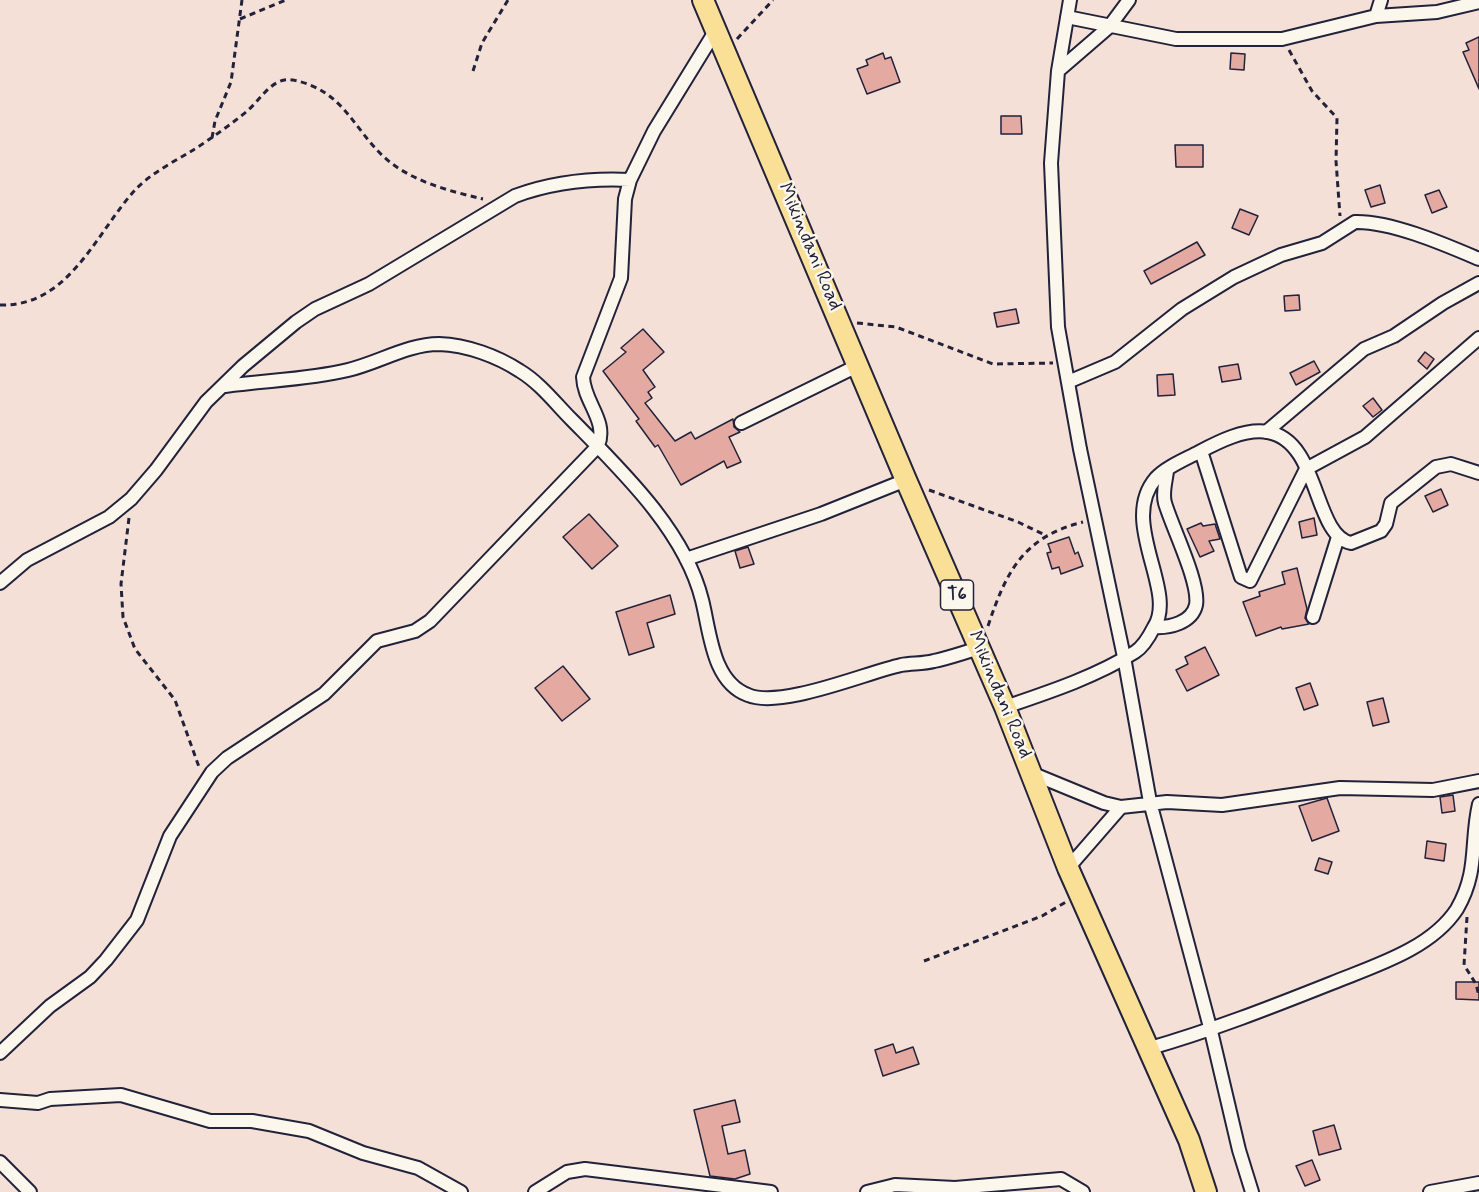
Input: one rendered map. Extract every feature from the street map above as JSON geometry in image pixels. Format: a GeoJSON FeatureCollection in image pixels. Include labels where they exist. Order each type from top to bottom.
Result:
{"type":"FeatureCollection","features":[{"type":"Feature","properties":{"kind":"highway","name":"Mikindani Road"},"geometry":{"type":"LineString","coordinates":[[703,0],[906,480],[1005,707],[1068,868],[1189,1140],[1206,1192]]}},
{"type":"Feature","properties":{"kind":"street"},"geometry":{"type":"LineString","coordinates":[[1070,0],[1058,70],[1051,163],[1054,289],[1058,327],[1124,657],[1150,802],[1211,1031],[1221,1081],[1252,1192]]}},
{"type":"Feature","properties":{"kind":"street"},"geometry":{"type":"LineString","coordinates":[[1058,70],[1109,27],[1129,0]]}},
{"type":"Feature","properties":{"kind":"street"},"geometry":{"type":"LineString","coordinates":[[1376,16],[1381,0]]}},
{"type":"Feature","properties":{"kind":"street"},"geometry":{"type":"LineString","coordinates":[[1067,17],[1176,39],[1282,39],[1376,16],[1437,12],[1479,2]]}},
{"type":"Feature","properties":{"kind":"street"},"geometry":{"type":"LineString","coordinates":[[0,1053],[50,1006],[90,977],[106,960],[136,920],[170,836],[203,783],[227,758],[324,694],[377,641],[414,631],[430,621],[598,446],[601,423],[585,394],[584,377],[621,278],[625,241],[625,199],[630,180],[658,123],[716,30]]}},
{"type":"Feature","properties":{"kind":"street"},"geometry":{"type":"LineString","coordinates":[[0,583],[27,560],[109,517],[131,499],[156,470],[206,402],[276,338],[315,309],[369,284],[502,203],[557,183],[592,179],[630,180]]}},
{"type":"Feature","properties":{"kind":"street"},"geometry":{"type":"LineString","coordinates":[[1068,382],[1115,362],[1182,309],[1234,277],[1281,255],[1322,243],[1355,222],[1384,226],[1438,242],[1479,259]]}},
{"type":"Feature","properties":{"kind":"street"},"geometry":{"type":"LineString","coordinates":[[1266,432],[1364,349],[1394,336],[1443,303],[1479,283]]}},
{"type":"Feature","properties":{"kind":"street"},"geometry":{"type":"LineString","coordinates":[[1201,451],[1241,577],[1248,581],[1262,560],[1306,469],[1365,437],[1479,338]]}},
{"type":"Feature","properties":{"kind":"street"},"geometry":{"type":"LineString","coordinates":[[225,386],[312,378],[350,370],[416,347],[439,344],[472,349],[506,363],[527,376],[598,446],[646,500],[686,559],[702,600],[719,665],[734,686],[748,696],[765,697],[813,691],[901,665],[933,662],[980,648]]}},
{"type":"Feature","properties":{"kind":"street"},"geometry":{"type":"LineString","coordinates":[[741,423],[859,365]]}},
{"type":"Feature","properties":{"kind":"street"},"geometry":{"type":"LineString","coordinates":[[1005,707],[1067,686],[1138,649],[1154,627],[1160,613],[1161,601],[1147,551],[1145,508],[1150,487],[1159,475],[1201,451],[1236,436],[1266,432],[1281,436],[1294,446],[1338,537],[1347,542],[1357,542],[1381,531],[1386,524],[1391,503],[1436,468],[1451,464],[1479,473]]}},
{"type":"Feature","properties":{"kind":"street"},"geometry":{"type":"LineString","coordinates":[[1154,627],[1174,626],[1194,611],[1196,603],[1191,577],[1165,501],[1167,471]]}},
{"type":"Feature","properties":{"kind":"street"},"geometry":{"type":"LineString","coordinates":[[686,559],[821,514],[906,480]]}},
{"type":"Feature","properties":{"kind":"street"},"geometry":{"type":"LineString","coordinates":[[1313,617],[1338,537]]}},
{"type":"Feature","properties":{"kind":"street"},"geometry":{"type":"LineString","coordinates":[[1031,773],[1104,803],[1121,807],[1150,802],[1222,805],[1340,788],[1416,791],[1479,781]]}},
{"type":"Feature","properties":{"kind":"street"},"geometry":{"type":"LineString","coordinates":[[1147,1049],[1211,1031],[1261,1013],[1379,964],[1437,931],[1456,910],[1464,897],[1476,860],[1479,804]]}},
{"type":"Feature","properties":{"kind":"street"},"geometry":{"type":"LineString","coordinates":[[1068,868],[1121,807]]}},
{"type":"Feature","properties":{"kind":"street"},"geometry":{"type":"LineString","coordinates":[[0,1100],[38,1103],[50,1098],[121,1095],[210,1121],[252,1122],[309,1131],[363,1153],[418,1168],[461,1192]]}},
{"type":"Feature","properties":{"kind":"street"},"geometry":{"type":"LineString","coordinates":[[0,1162],[30,1192]]}},
{"type":"Feature","properties":{"kind":"street"},"geometry":{"type":"LineString","coordinates":[[535,1192],[567,1172],[585,1169],[771,1192]]}},
{"type":"Feature","properties":{"kind":"street"},"geometry":{"type":"LineString","coordinates":[[867,1192],[895,1185],[955,1188],[1053,1179],[1071,1183],[1083,1192]]}},
{"type":"Feature","properties":{"kind":"street"},"geometry":{"type":"LineString","coordinates":[[1431,1192],[1479,1183]]}},
{"type":"Feature","properties":{"kind":"path"},"geometry":{"type":"LineString","coordinates":[[212,138],[215,121],[231,82],[242,0]]}},
{"type":"Feature","properties":{"kind":"path"},"geometry":{"type":"LineString","coordinates":[[240,19],[286,0]]}},
{"type":"Feature","properties":{"kind":"path"},"geometry":{"type":"LineString","coordinates":[[474,71],[482,43],[508,0]]}},
{"type":"Feature","properties":{"kind":"path"},"geometry":{"type":"LineString","coordinates":[[725,52],[773,0]]}},
{"type":"Feature","properties":{"kind":"path"},"geometry":{"type":"LineString","coordinates":[[1282,39],[1312,91],[1337,118],[1336,161],[1341,230]]}},
{"type":"Feature","properties":{"kind":"path"},"geometry":{"type":"LineString","coordinates":[[0,305],[14,305],[46,295],[89,254],[136,188],[212,138],[251,108],[273,84],[283,80],[292,79],[336,100],[350,113],[370,142],[401,170],[456,193],[502,203]]}},
{"type":"Feature","properties":{"kind":"path"},"geometry":{"type":"LineString","coordinates":[[840,321],[891,325],[993,364],[1065,363]]}},
{"type":"Feature","properties":{"kind":"path"},"geometry":{"type":"LineString","coordinates":[[906,480],[1047,536]]}},
{"type":"Feature","properties":{"kind":"path"},"geometry":{"type":"LineString","coordinates":[[131,499],[121,584],[123,618],[135,649],[176,700],[203,783]]}},
{"type":"Feature","properties":{"kind":"path"},"geometry":{"type":"LineString","coordinates":[[980,648],[1000,589],[1021,557],[1061,528],[1096,519]]}},
{"type":"Feature","properties":{"kind":"path"},"geometry":{"type":"LineString","coordinates":[[924,961],[1042,916],[1079,893]]}},
{"type":"Feature","properties":{"kind":"path"},"geometry":{"type":"LineString","coordinates":[[1464,897],[1467,917],[1464,965],[1476,984],[1479,996]]}},
{"type":"Feature","properties":{"kind":"building"},"geometry":{"type":"Polygon","coordinates":[[[1479,37],[1479,89],[1463,52],[1469,50],[1466,43],[1479,37]]]}},
{"type":"Feature","properties":{"kind":"building"},"geometry":{"type":"Polygon","coordinates":[[[883,53],[885,59],[891,57],[900,82],[867,94],[857,69],[868,65],[866,60],[883,53]]]}},
{"type":"Feature","properties":{"kind":"building"},"geometry":{"type":"Polygon","coordinates":[[[1231,53],[1245,54],[1244,70],[1230,69],[1231,53]]]}},
{"type":"Feature","properties":{"kind":"building"},"geometry":{"type":"Polygon","coordinates":[[[1001,116],[1021,116],[1022,134],[1001,134],[1001,116]]]}},
{"type":"Feature","properties":{"kind":"building"},"geometry":{"type":"Polygon","coordinates":[[[1175,145],[1203,145],[1203,167],[1176,167],[1175,145]]]}},
{"type":"Feature","properties":{"kind":"building"},"geometry":{"type":"Polygon","coordinates":[[[1380,185],[1385,203],[1371,207],[1365,190],[1380,185]]]}},
{"type":"Feature","properties":{"kind":"building"},"geometry":{"type":"Polygon","coordinates":[[[1439,190],[1447,207],[1432,213],[1425,195],[1439,190]]]}},
{"type":"Feature","properties":{"kind":"building"},"geometry":{"type":"Polygon","coordinates":[[[1240,209],[1258,216],[1249,235],[1232,228],[1240,209]]]}},
{"type":"Feature","properties":{"kind":"building"},"geometry":{"type":"Polygon","coordinates":[[[1197,242],[1205,255],[1151,284],[1144,271],[1197,242]]]}},
{"type":"Feature","properties":{"kind":"building"},"geometry":{"type":"Polygon","coordinates":[[[1299,295],[1300,310],[1285,311],[1284,296],[1299,295]]]}},
{"type":"Feature","properties":{"kind":"building"},"geometry":{"type":"Polygon","coordinates":[[[1016,309],[1019,323],[997,327],[994,313],[1016,309]]]}},
{"type":"Feature","properties":{"kind":"building"},"geometry":{"type":"Polygon","coordinates":[[[643,329],[664,352],[643,370],[655,387],[648,392],[652,398],[645,403],[675,441],[691,432],[695,439],[733,419],[734,427],[740,432],[729,437],[741,462],[727,468],[724,461],[681,485],[658,445],[655,447],[636,421],[639,419],[603,371],[626,352],[621,348],[643,329]]]}},
{"type":"Feature","properties":{"kind":"building"},"geometry":{"type":"Polygon","coordinates":[[[1425,352],[1434,359],[1427,369],[1418,361],[1425,352]]]}},
{"type":"Feature","properties":{"kind":"building"},"geometry":{"type":"Polygon","coordinates":[[[1314,361],[1320,372],[1296,385],[1290,373],[1314,361]]]}},
{"type":"Feature","properties":{"kind":"building"},"geometry":{"type":"Polygon","coordinates":[[[1238,364],[1241,379],[1222,382],[1219,367],[1238,364]]]}},
{"type":"Feature","properties":{"kind":"building"},"geometry":{"type":"Polygon","coordinates":[[[1173,374],[1175,395],[1158,396],[1157,375],[1173,374]]]}},
{"type":"Feature","properties":{"kind":"building"},"geometry":{"type":"Polygon","coordinates":[[[1373,398],[1382,410],[1373,417],[1363,406],[1373,398]]]}},
{"type":"Feature","properties":{"kind":"building"},"geometry":{"type":"Polygon","coordinates":[[[1441,489],[1448,505],[1433,512],[1425,496],[1441,489]]]}},
{"type":"Feature","properties":{"kind":"building"},"geometry":{"type":"Polygon","coordinates":[[[589,514],[618,546],[592,569],[563,537],[589,514]]]}},
{"type":"Feature","properties":{"kind":"building"},"geometry":{"type":"Polygon","coordinates":[[[1314,518],[1317,535],[1302,538],[1299,522],[1314,518]]]}},
{"type":"Feature","properties":{"kind":"building"},"geometry":{"type":"Polygon","coordinates":[[[1201,523],[1203,526],[1215,524],[1220,539],[1209,541],[1214,551],[1200,557],[1187,529],[1201,523]]]}},
{"type":"Feature","properties":{"kind":"building"},"geometry":{"type":"Polygon","coordinates":[[[1069,537],[1075,554],[1078,552],[1083,566],[1061,574],[1059,567],[1052,569],[1047,553],[1051,552],[1048,544],[1069,537]]]}},
{"type":"Feature","properties":{"kind":"building"},"geometry":{"type":"Polygon","coordinates":[[[748,547],[754,564],[740,568],[735,551],[748,547]]]}},
{"type":"Feature","properties":{"kind":"building"},"geometry":{"type":"Polygon","coordinates":[[[1297,568],[1307,609],[1305,618],[1309,624],[1282,629],[1281,627],[1256,636],[1243,602],[1260,596],[1259,592],[1285,584],[1282,572],[1297,568]]]}},
{"type":"Feature","properties":{"kind":"building"},"geometry":{"type":"Polygon","coordinates":[[[670,595],[675,614],[647,623],[654,647],[629,655],[616,612],[670,595]]]}},
{"type":"Feature","properties":{"kind":"building"},"geometry":{"type":"Polygon","coordinates":[[[1205,647],[1219,675],[1187,691],[1176,670],[1188,664],[1185,657],[1205,647]]]}},
{"type":"Feature","properties":{"kind":"building"},"geometry":{"type":"Polygon","coordinates":[[[563,666],[590,699],[562,721],[535,688],[563,666]]]}},
{"type":"Feature","properties":{"kind":"building"},"geometry":{"type":"Polygon","coordinates":[[[1310,683],[1318,705],[1304,710],[1296,688],[1310,683]]]}},
{"type":"Feature","properties":{"kind":"building"},"geometry":{"type":"Polygon","coordinates":[[[1383,698],[1389,722],[1373,726],[1367,702],[1383,698]]]}},
{"type":"Feature","properties":{"kind":"building"},"geometry":{"type":"Polygon","coordinates":[[[1453,795],[1455,811],[1442,813],[1440,797],[1453,795]]]}},
{"type":"Feature","properties":{"kind":"building"},"geometry":{"type":"Polygon","coordinates":[[[1327,798],[1339,831],[1312,841],[1299,806],[1327,798]]]}},
{"type":"Feature","properties":{"kind":"building"},"geometry":{"type":"Polygon","coordinates":[[[1427,841],[1446,844],[1444,861],[1425,858],[1427,841]]]}},
{"type":"Feature","properties":{"kind":"building"},"geometry":{"type":"Polygon","coordinates":[[[1319,858],[1332,862],[1328,874],[1315,870],[1319,858]]]}},
{"type":"Feature","properties":{"kind":"building"},"geometry":{"type":"Polygon","coordinates":[[[1456,982],[1479,982],[1479,1000],[1456,999],[1456,982]]]}},
{"type":"Feature","properties":{"kind":"building"},"geometry":{"type":"Polygon","coordinates":[[[893,1044],[896,1053],[913,1047],[919,1064],[883,1076],[875,1050],[893,1044]]]}},
{"type":"Feature","properties":{"kind":"building"},"geometry":{"type":"Polygon","coordinates":[[[735,1100],[740,1122],[722,1126],[728,1154],[745,1150],[750,1174],[735,1179],[710,1176],[694,1110],[735,1100]]]}},
{"type":"Feature","properties":{"kind":"building"},"geometry":{"type":"Polygon","coordinates":[[[1334,1125],[1341,1149],[1319,1155],[1313,1131],[1334,1125]]]}},
{"type":"Feature","properties":{"kind":"building"},"geometry":{"type":"Polygon","coordinates":[[[1312,1160],[1320,1180],[1305,1186],[1296,1166],[1312,1160]]]}}]}
